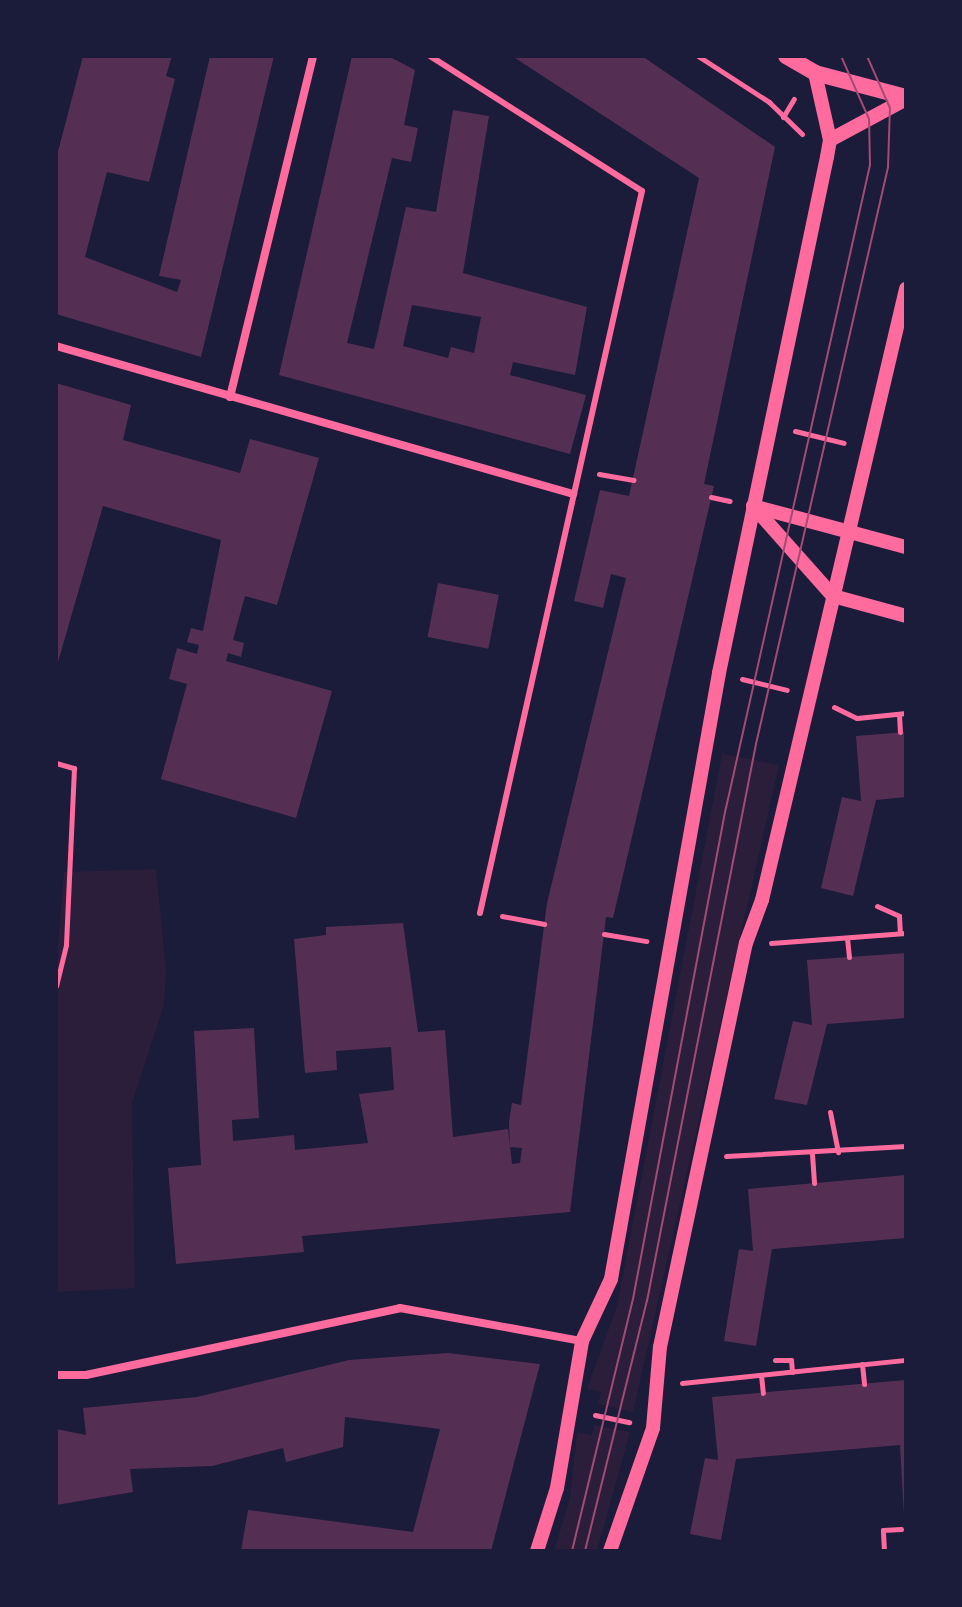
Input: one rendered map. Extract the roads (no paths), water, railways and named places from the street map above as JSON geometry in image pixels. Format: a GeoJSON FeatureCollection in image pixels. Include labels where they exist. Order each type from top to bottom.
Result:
{"type":"FeatureCollection","features":[{"type":"Feature","properties":{"kind":"main road"},"geometry":{"type":"LineString","coordinates":[[786,56],[815,73],[906,98]]}},
{"type":"Feature","properties":{"kind":"street"},"geometry":{"type":"LineString","coordinates":[[230,397],[313,56]]}},
{"type":"Feature","properties":{"kind":"street"},"geometry":{"type":"LineString","coordinates":[[537,1551],[557,1488],[567,1409],[582,1341],[611,1279],[719,673],[827,157],[830,140],[815,73]]}},
{"type":"Feature","properties":{"kind":"street"},"geometry":{"type":"LineString","coordinates":[[830,140],[906,98]]}},
{"type":"Feature","properties":{"kind":"street"},"geometry":{"type":"LineString","coordinates":[[610,1551],[653,1428],[661,1384],[660,1347],[701,1154],[833,596],[872,449],[906,289]]}},
{"type":"Feature","properties":{"kind":"street"},"geometry":{"type":"LineString","coordinates":[[56,346],[573,494]]}},
{"type":"Feature","properties":{"kind":"street"},"geometry":{"type":"LineString","coordinates":[[753,506],[906,547]]}},
{"type":"Feature","properties":{"kind":"street"},"geometry":{"type":"LineString","coordinates":[[753,506],[833,596],[906,616]]}},
{"type":"Feature","properties":{"kind":"street"},"geometry":{"type":"LineString","coordinates":[[56,1375],[86,1375],[400,1308],[582,1341]]}},
{"type":"Feature","properties":{"kind":"lane"},"geometry":{"type":"LineString","coordinates":[[430,56],[642,191],[480,913]]}},
{"type":"Feature","properties":{"kind":"tram line"},"geometry":{"type":"LineString","coordinates":[[572,1551],[633,1299],[726,808],[870,165],[869,119],[841,56]]}},
{"type":"Feature","properties":{"kind":"tram line"},"geometry":{"type":"LineString","coordinates":[[585,1551],[647,1301],[756,744],[888,167],[890,108],[867,56]]}}]}
